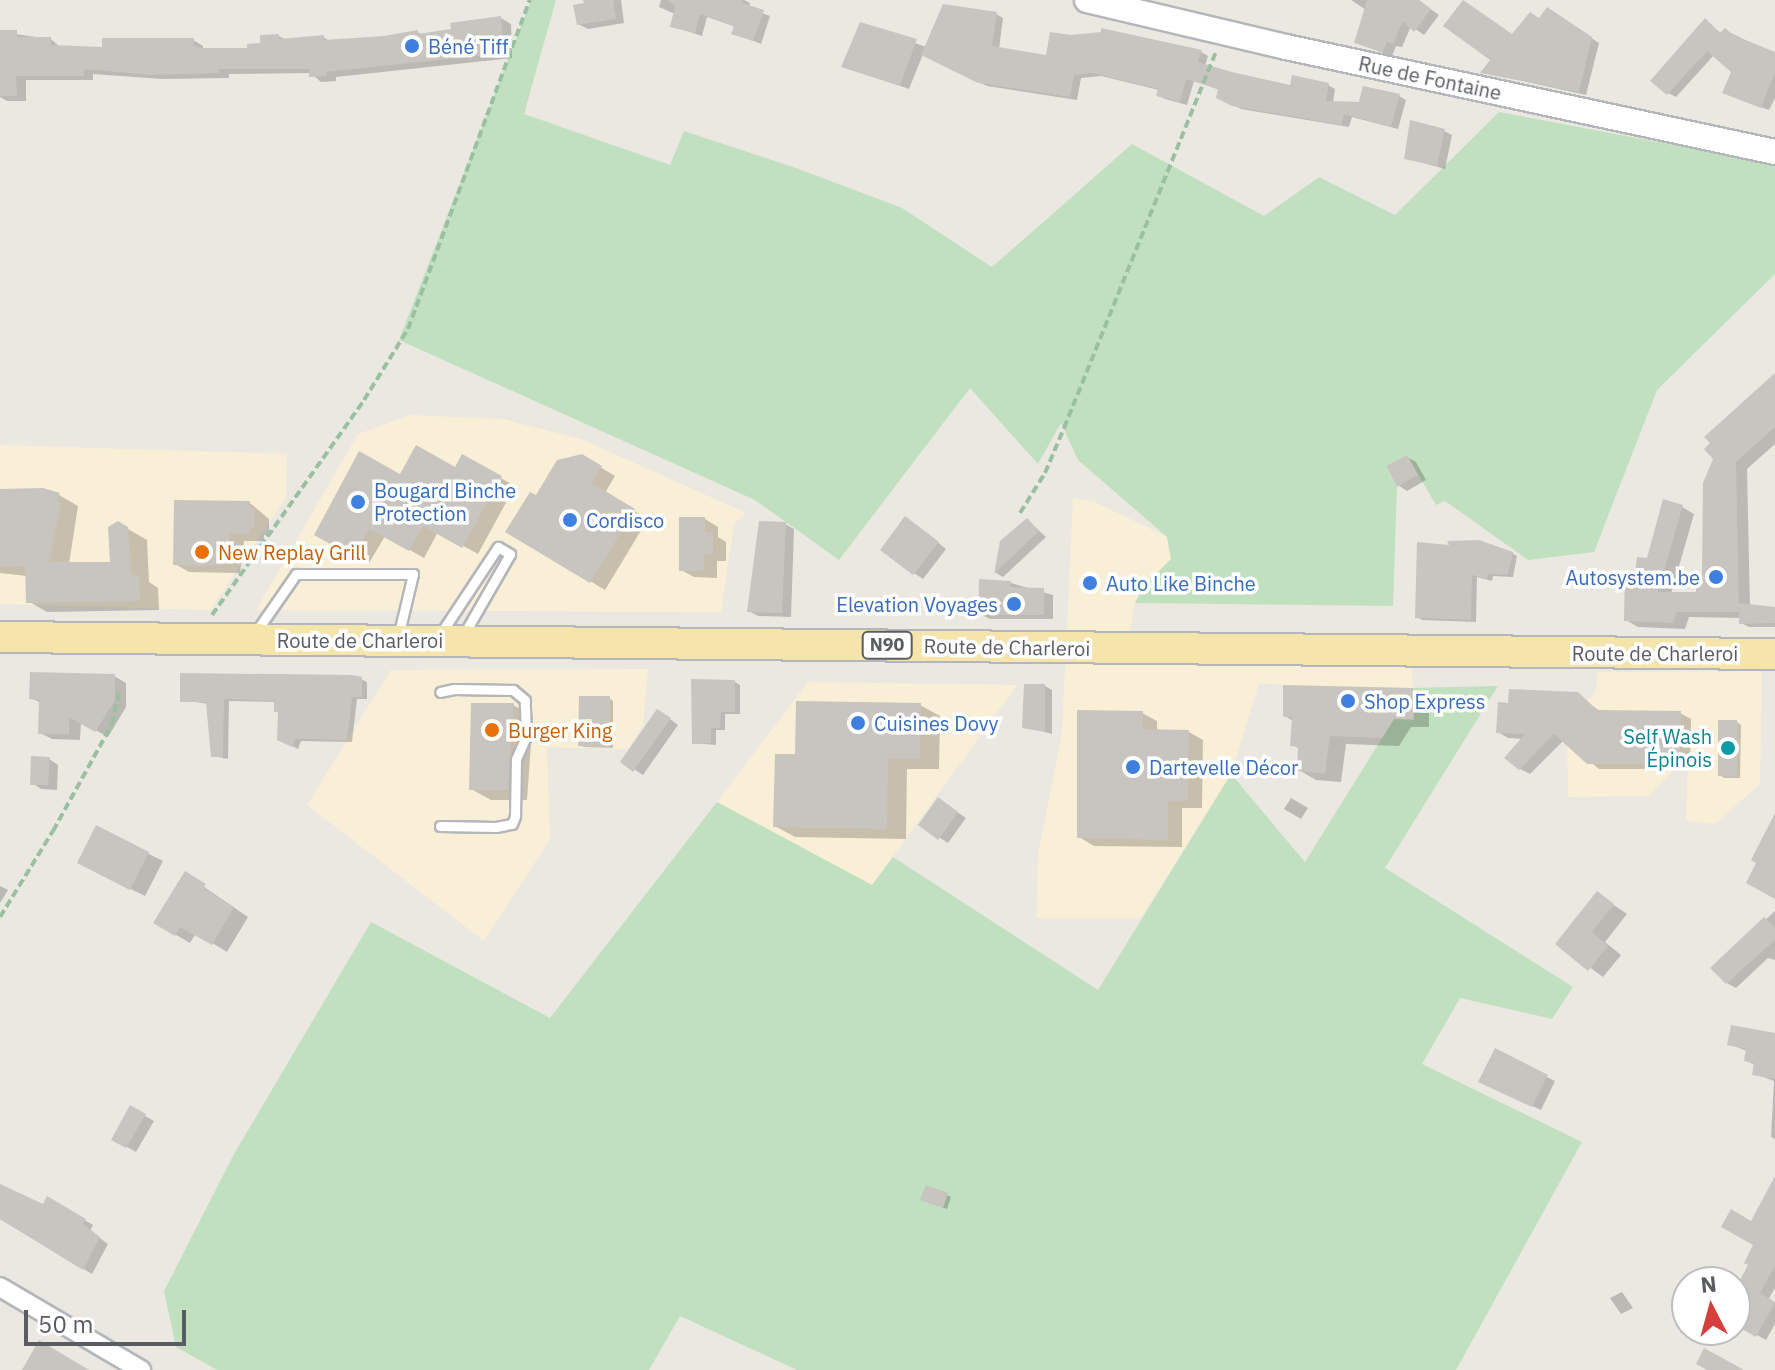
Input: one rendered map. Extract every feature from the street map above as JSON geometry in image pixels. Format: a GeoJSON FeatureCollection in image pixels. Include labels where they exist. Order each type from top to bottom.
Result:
{"type":"FeatureCollection","features":[{"type":"Feature","properties":{"kind":"main road","name":"Route de Charleroi"},"geometry":{"type":"LineString","coordinates":[[0,637],[1775,654]]}},
{"type":"Feature","properties":{"kind":"street","name":"Rue de Fontaine"},"geometry":{"type":"LineString","coordinates":[[1087,0],[1775,152]]}},
{"type":"Feature","properties":{"kind":"street"},"geometry":{"type":"LineString","coordinates":[[0,1287],[141,1370]]}},
{"type":"Feature","properties":{"kind":"lane"},"geometry":{"type":"LineString","coordinates":[[498,547],[510,554],[448,641],[498,547]]}},
{"type":"Feature","properties":{"kind":"lane"},"geometry":{"type":"LineString","coordinates":[[250,640],[296,574],[413,574],[397,641]]}},
{"type":"Feature","properties":{"kind":"lane"},"geometry":{"type":"LineString","coordinates":[[440,692],[454,689],[513,690],[525,700],[526,737],[516,759],[515,816],[512,824],[496,827],[440,826]]}},
{"type":"Feature","properties":{"kind":"path"},"geometry":{"type":"LineString","coordinates":[[194,639],[364,400],[408,329],[530,0]]}},
{"type":"Feature","properties":{"kind":"path"},"geometry":{"type":"LineString","coordinates":[[1020,513],[1045,473],[1064,428],[1223,31]]}},
{"type":"Feature","properties":{"kind":"path"},"geometry":{"type":"LineString","coordinates":[[0,917],[53,831],[112,724],[119,692]]}},
{"type":"Feature","properties":{"kind":"shaded area"},"geometry":{"type":"Polygon","coordinates":[[[410,415],[502,419],[581,439],[746,513],[734,524],[721,612],[256,610],[358,434],[410,415]]]}},
{"type":"Feature","properties":{"kind":"shaded area"},"geometry":{"type":"Polygon","coordinates":[[[0,445],[287,454],[286,498],[210,610],[0,604],[0,445]]]}},
{"type":"Feature","properties":{"kind":"shaded area"},"geometry":{"type":"Polygon","coordinates":[[[1073,498],[1095,502],[1167,537],[1171,559],[1143,587],[1135,603],[1128,642],[1411,645],[1414,720],[1394,719],[1283,685],[1259,683],[1231,774],[1141,918],[1037,918],[1038,854],[1062,732],[1073,498]]]}},
{"type":"Feature","properties":{"kind":"shaded area"},"geometry":{"type":"Polygon","coordinates":[[[648,669],[643,725],[628,749],[547,747],[550,839],[484,941],[307,805],[391,670],[648,669]]]}},
{"type":"Feature","properties":{"kind":"shaded area"},"geometry":{"type":"Polygon","coordinates":[[[1762,671],[1760,784],[1715,824],[1686,821],[1688,756],[1648,796],[1568,797],[1567,722],[1596,691],[1597,672],[1762,671]]]}},
{"type":"Feature","properties":{"kind":"shaded area"},"geometry":{"type":"Polygon","coordinates":[[[808,682],[1017,685],[872,885],[717,802],[808,682]]]}},
{"type":"Feature","properties":{"kind":"green space"},"geometry":{"type":"Polygon","coordinates":[[[531,0],[556,0],[524,114],[670,165],[684,131],[796,168],[902,208],[992,267],[1132,144],[1264,216],[1319,177],[1395,215],[1499,112],[1775,164],[1775,274],[1657,390],[1594,552],[1528,560],[1445,501],[1436,505],[1407,455],[1386,467],[1397,487],[1393,606],[1135,603],[1143,587],[1171,559],[1167,537],[1078,460],[1061,423],[1038,464],[970,388],[839,560],[755,500],[399,340],[531,0]]]}},
{"type":"Feature","properties":{"kind":"green space"},"geometry":{"type":"Polygon","coordinates":[[[1498,686],[1385,868],[1573,987],[1552,1019],[1460,998],[1422,1064],[1582,1142],[1456,1370],[797,1370],[680,1316],[649,1370],[217,1370],[176,1347],[164,1291],[234,1154],[371,922],[550,1018],[717,802],[872,885],[893,857],[1098,990],[1231,774],[1305,862],[1394,719],[1414,720],[1413,688],[1498,686]]]}},
{"type":"Feature","properties":{"kind":"building"},"geometry":{"type":"Polygon","coordinates":[[[583,0],[613,0],[616,19],[577,25],[573,5],[584,3],[583,0]]]}},
{"type":"Feature","properties":{"kind":"building"},"geometry":{"type":"Polygon","coordinates":[[[667,0],[743,0],[742,3],[764,10],[753,41],[731,34],[734,26],[700,14],[695,33],[670,27],[675,6],[667,0]]]}},
{"type":"Feature","properties":{"kind":"building"},"geometry":{"type":"Polygon","coordinates":[[[1367,0],[1419,0],[1431,9],[1414,32],[1403,21],[1393,44],[1387,42],[1383,52],[1354,43],[1367,0]]]}},
{"type":"Feature","properties":{"kind":"building"},"geometry":{"type":"Polygon","coordinates":[[[1463,0],[1512,34],[1530,12],[1539,18],[1547,7],[1592,37],[1579,92],[1480,73],[1490,60],[1443,26],[1463,0]]]}},
{"type":"Feature","properties":{"kind":"building"},"geometry":{"type":"Polygon","coordinates":[[[943,4],[997,12],[992,46],[1046,55],[1050,32],[1071,35],[1101,32],[1101,28],[1202,50],[1198,62],[1232,72],[1290,85],[1292,75],[1329,83],[1326,101],[1359,102],[1363,86],[1400,94],[1391,127],[1344,114],[1342,125],[1232,106],[1216,98],[1218,89],[1186,79],[1180,102],[1156,96],[1158,89],[1092,73],[1074,75],[1070,97],[978,83],[921,55],[943,4]]]}},
{"type":"Feature","properties":{"kind":"building"},"geometry":{"type":"Polygon","coordinates":[[[501,16],[503,53],[326,72],[327,76],[309,77],[309,69],[219,69],[220,73],[150,75],[84,69],[84,76],[16,76],[17,96],[0,96],[0,30],[17,30],[17,37],[51,37],[51,45],[102,47],[102,38],[194,38],[193,45],[201,48],[247,48],[247,44],[260,43],[260,35],[279,34],[279,39],[324,35],[324,40],[418,30],[418,34],[451,29],[450,23],[501,16]]]}},
{"type":"Feature","properties":{"kind":"building"},"geometry":{"type":"Polygon","coordinates":[[[1705,18],[1720,33],[1725,28],[1733,35],[1775,52],[1775,72],[1761,108],[1722,93],[1731,72],[1707,51],[1667,95],[1650,81],[1705,18]]]}},
{"type":"Feature","properties":{"kind":"building"},"geometry":{"type":"Polygon","coordinates":[[[860,22],[917,39],[900,86],[841,67],[860,22]]]}},
{"type":"Feature","properties":{"kind":"building"},"geometry":{"type":"Polygon","coordinates":[[[1410,120],[1445,129],[1437,166],[1404,159],[1410,120]]]}},
{"type":"Feature","properties":{"kind":"building"},"geometry":{"type":"Polygon","coordinates":[[[1775,373],[1775,427],[1736,462],[1739,612],[1677,612],[1673,623],[1624,621],[1625,573],[1635,573],[1637,557],[1647,558],[1663,499],[1683,505],[1658,592],[1696,592],[1696,574],[1702,574],[1703,483],[1713,459],[1704,449],[1710,443],[1704,437],[1775,373]]]}},
{"type":"Feature","properties":{"kind":"building"},"geometry":{"type":"Polygon","coordinates":[[[416,445],[455,467],[462,454],[502,476],[462,548],[423,526],[409,551],[369,529],[354,557],[314,535],[359,451],[400,474],[416,445]]]}},
{"type":"Feature","properties":{"kind":"building","name":"Cordisco"},"geometry":{"type":"Polygon","coordinates":[[[582,454],[602,466],[592,483],[635,509],[590,583],[505,532],[530,492],[536,495],[557,460],[582,454]]]}},
{"type":"Feature","properties":{"kind":"building"},"geometry":{"type":"Polygon","coordinates":[[[1407,455],[1418,475],[1397,487],[1386,466],[1407,455]]]}},
{"type":"Feature","properties":{"kind":"building"},"geometry":{"type":"Polygon","coordinates":[[[43,488],[60,493],[57,501],[61,503],[49,562],[110,562],[108,527],[118,521],[128,527],[131,575],[139,575],[140,601],[26,603],[25,566],[0,567],[0,489],[43,488]]]}},
{"type":"Feature","properties":{"kind":"building"},"geometry":{"type":"Polygon","coordinates":[[[174,500],[250,501],[250,508],[255,508],[255,527],[250,528],[249,534],[230,533],[226,566],[173,565],[174,500]]]}},
{"type":"Feature","properties":{"kind":"building"},"geometry":{"type":"Polygon","coordinates":[[[905,516],[939,542],[913,575],[880,550],[905,516]]]}},
{"type":"Feature","properties":{"kind":"building"},"geometry":{"type":"Polygon","coordinates":[[[679,517],[705,517],[705,532],[713,532],[713,555],[704,555],[704,571],[679,571],[679,517]]]}},
{"type":"Feature","properties":{"kind":"building"},"geometry":{"type":"Polygon","coordinates":[[[1027,518],[1039,531],[994,574],[1000,541],[1027,518]]]}},
{"type":"Feature","properties":{"kind":"building"},"geometry":{"type":"Polygon","coordinates":[[[759,521],[786,522],[782,613],[747,612],[759,521]]]}},
{"type":"Feature","properties":{"kind":"building"},"geometry":{"type":"Polygon","coordinates":[[[1479,540],[1513,552],[1508,575],[1488,574],[1487,579],[1472,575],[1471,620],[1415,618],[1417,542],[1449,545],[1447,541],[1479,540]]]}},
{"type":"Feature","properties":{"kind":"building"},"geometry":{"type":"Polygon","coordinates":[[[979,579],[1011,581],[1011,587],[1044,588],[1044,615],[978,615],[979,579]]]}},
{"type":"Feature","properties":{"kind":"building"},"geometry":{"type":"Polygon","coordinates":[[[1739,603],[1775,607],[1775,623],[1739,624],[1739,603]]]}},
{"type":"Feature","properties":{"kind":"building"},"geometry":{"type":"Polygon","coordinates":[[[30,672],[115,674],[115,700],[95,732],[69,717],[69,734],[38,734],[39,700],[29,699],[30,672]]]}},
{"type":"Feature","properties":{"kind":"building"},"geometry":{"type":"Polygon","coordinates":[[[180,673],[352,675],[362,677],[362,697],[352,697],[347,740],[295,739],[292,747],[277,740],[278,712],[274,712],[274,701],[224,699],[223,757],[211,757],[206,702],[180,702],[180,673]]]}},
{"type":"Feature","properties":{"kind":"building"},"geometry":{"type":"Polygon","coordinates":[[[691,679],[735,680],[735,712],[721,712],[720,728],[711,728],[711,743],[692,744],[691,679]]]}},
{"type":"Feature","properties":{"kind":"building"},"geometry":{"type":"Polygon","coordinates":[[[1024,684],[1045,684],[1045,732],[1022,728],[1024,684]]]}},
{"type":"Feature","properties":{"kind":"building"},"geometry":{"type":"Polygon","coordinates":[[[1283,685],[1413,688],[1413,719],[1394,719],[1382,738],[1330,736],[1325,774],[1297,771],[1298,747],[1290,746],[1292,717],[1283,717],[1283,685]]]}},
{"type":"Feature","properties":{"kind":"building"},"geometry":{"type":"Polygon","coordinates":[[[1509,689],[1578,692],[1597,710],[1681,711],[1680,764],[1587,764],[1554,734],[1519,770],[1504,758],[1525,734],[1496,733],[1498,702],[1508,703],[1509,689]]]}},
{"type":"Feature","properties":{"kind":"building"},"geometry":{"type":"Polygon","coordinates":[[[579,696],[610,696],[610,747],[578,746],[579,696]]]}},
{"type":"Feature","properties":{"kind":"building"},"geometry":{"type":"Polygon","coordinates":[[[796,701],[921,703],[920,759],[888,759],[887,829],[773,827],[775,754],[795,754],[796,701]]]}},
{"type":"Feature","properties":{"kind":"building","name":"Burger King"},"geometry":{"type":"Polygon","coordinates":[[[471,703],[514,703],[508,790],[469,790],[471,703]]]}},
{"type":"Feature","properties":{"kind":"building"},"geometry":{"type":"Polygon","coordinates":[[[657,709],[671,718],[633,772],[620,762],[657,709]]]}},
{"type":"Feature","properties":{"kind":"building","name":"Dartevelle Décor"},"geometry":{"type":"Polygon","coordinates":[[[1077,710],[1143,711],[1143,729],[1189,730],[1188,801],[1168,801],[1168,840],[1077,838],[1077,710]]]}},
{"type":"Feature","properties":{"kind":"building","name":"Self Wash Épinois"},"geometry":{"type":"Polygon","coordinates":[[[1718,720],[1737,720],[1737,777],[1718,776],[1718,720]]]}},
{"type":"Feature","properties":{"kind":"building"},"geometry":{"type":"Polygon","coordinates":[[[31,756],[50,757],[48,785],[30,785],[31,756]]]}},
{"type":"Feature","properties":{"kind":"building"},"geometry":{"type":"Polygon","coordinates":[[[938,797],[958,812],[938,840],[918,825],[938,797]]]}},
{"type":"Feature","properties":{"kind":"building"},"geometry":{"type":"Polygon","coordinates":[[[1775,813],[1775,899],[1746,883],[1756,863],[1751,860],[1775,813]]]}},
{"type":"Feature","properties":{"kind":"building"},"geometry":{"type":"Polygon","coordinates":[[[96,825],[149,852],[130,890],[77,863],[96,825]]]}},
{"type":"Feature","properties":{"kind":"building"},"geometry":{"type":"Polygon","coordinates":[[[185,871],[206,884],[203,888],[234,907],[212,945],[180,927],[175,936],[153,923],[185,871]]]}},
{"type":"Feature","properties":{"kind":"building"},"geometry":{"type":"Polygon","coordinates":[[[1597,891],[1614,904],[1592,932],[1608,946],[1588,971],[1555,944],[1597,891]]]}},
{"type":"Feature","properties":{"kind":"building"},"geometry":{"type":"Polygon","coordinates":[[[1764,917],[1775,928],[1775,940],[1726,984],[1710,968],[1764,917]]]}},
{"type":"Feature","properties":{"kind":"building"},"geometry":{"type":"Polygon","coordinates":[[[1731,1025],[1775,1033],[1775,1079],[1752,1075],[1754,1063],[1744,1061],[1746,1049],[1727,1045],[1731,1025]]]}},
{"type":"Feature","properties":{"kind":"building"},"geometry":{"type":"Polygon","coordinates":[[[1495,1048],[1548,1075],[1532,1107],[1478,1082],[1495,1048]]]}},
{"type":"Feature","properties":{"kind":"building"},"geometry":{"type":"Polygon","coordinates":[[[130,1105],[146,1114],[126,1148],[111,1140],[130,1105]]]}},
{"type":"Feature","properties":{"kind":"building"},"geometry":{"type":"Polygon","coordinates":[[[1775,1176],[1775,1266],[1760,1293],[1775,1302],[1756,1337],[1751,1334],[1751,1266],[1744,1263],[1753,1245],[1721,1227],[1731,1209],[1751,1221],[1775,1176]]]}},
{"type":"Feature","properties":{"kind":"building"},"geometry":{"type":"Polygon","coordinates":[[[0,1184],[43,1204],[47,1196],[86,1219],[83,1224],[100,1237],[83,1270],[0,1219],[0,1184]]]}},
{"type":"Feature","properties":{"kind":"building"},"geometry":{"type":"Polygon","coordinates":[[[926,1185],[948,1193],[943,1208],[920,1200],[926,1185]]]}},
{"type":"Feature","properties":{"kind":"building"},"geometry":{"type":"Polygon","coordinates":[[[39,1340],[89,1370],[22,1370],[39,1340]]]}},
{"type":"Feature","properties":{"kind":"building"},"geometry":{"type":"Polygon","coordinates":[[[1704,1348],[1744,1370],[1707,1370],[1696,1364],[1704,1348]]]}},
{"type":"Feature","properties":{"kind":"place","name":"Béné Tiff"},"geometry":{"type":"Point","coordinates":[412,46]}},
{"type":"Feature","properties":{"kind":"place","name":"Bougard Binche Protection"},"geometry":{"type":"Point","coordinates":[358,502]}},
{"type":"Feature","properties":{"kind":"place","name":"Cordisco"},"geometry":{"type":"Point","coordinates":[570,520]}},
{"type":"Feature","properties":{"kind":"place","name":"New Replay Grill"},"geometry":{"type":"Point","coordinates":[202,552]}},
{"type":"Feature","properties":{"kind":"place","name":"Autosystem.be"},"geometry":{"type":"Point","coordinates":[1716,577]}},
{"type":"Feature","properties":{"kind":"place","name":"Auto Like Binche"},"geometry":{"type":"Point","coordinates":[1090,583]}},
{"type":"Feature","properties":{"kind":"place","name":"Elevation Voyages"},"geometry":{"type":"Point","coordinates":[1014,604]}},
{"type":"Feature","properties":{"kind":"place","name":"Shop Express"},"geometry":{"type":"Point","coordinates":[1348,701]}},
{"type":"Feature","properties":{"kind":"place","name":"Cuisines Dovy"},"geometry":{"type":"Point","coordinates":[858,723]}},
{"type":"Feature","properties":{"kind":"place","name":"Burger King"},"geometry":{"type":"Point","coordinates":[492,730]}},
{"type":"Feature","properties":{"kind":"place","name":"Self Wash Épinois"},"geometry":{"type":"Point","coordinates":[1728,748]}},
{"type":"Feature","properties":{"kind":"place","name":"Dartevelle Décor"},"geometry":{"type":"Point","coordinates":[1133,767]}}]}
